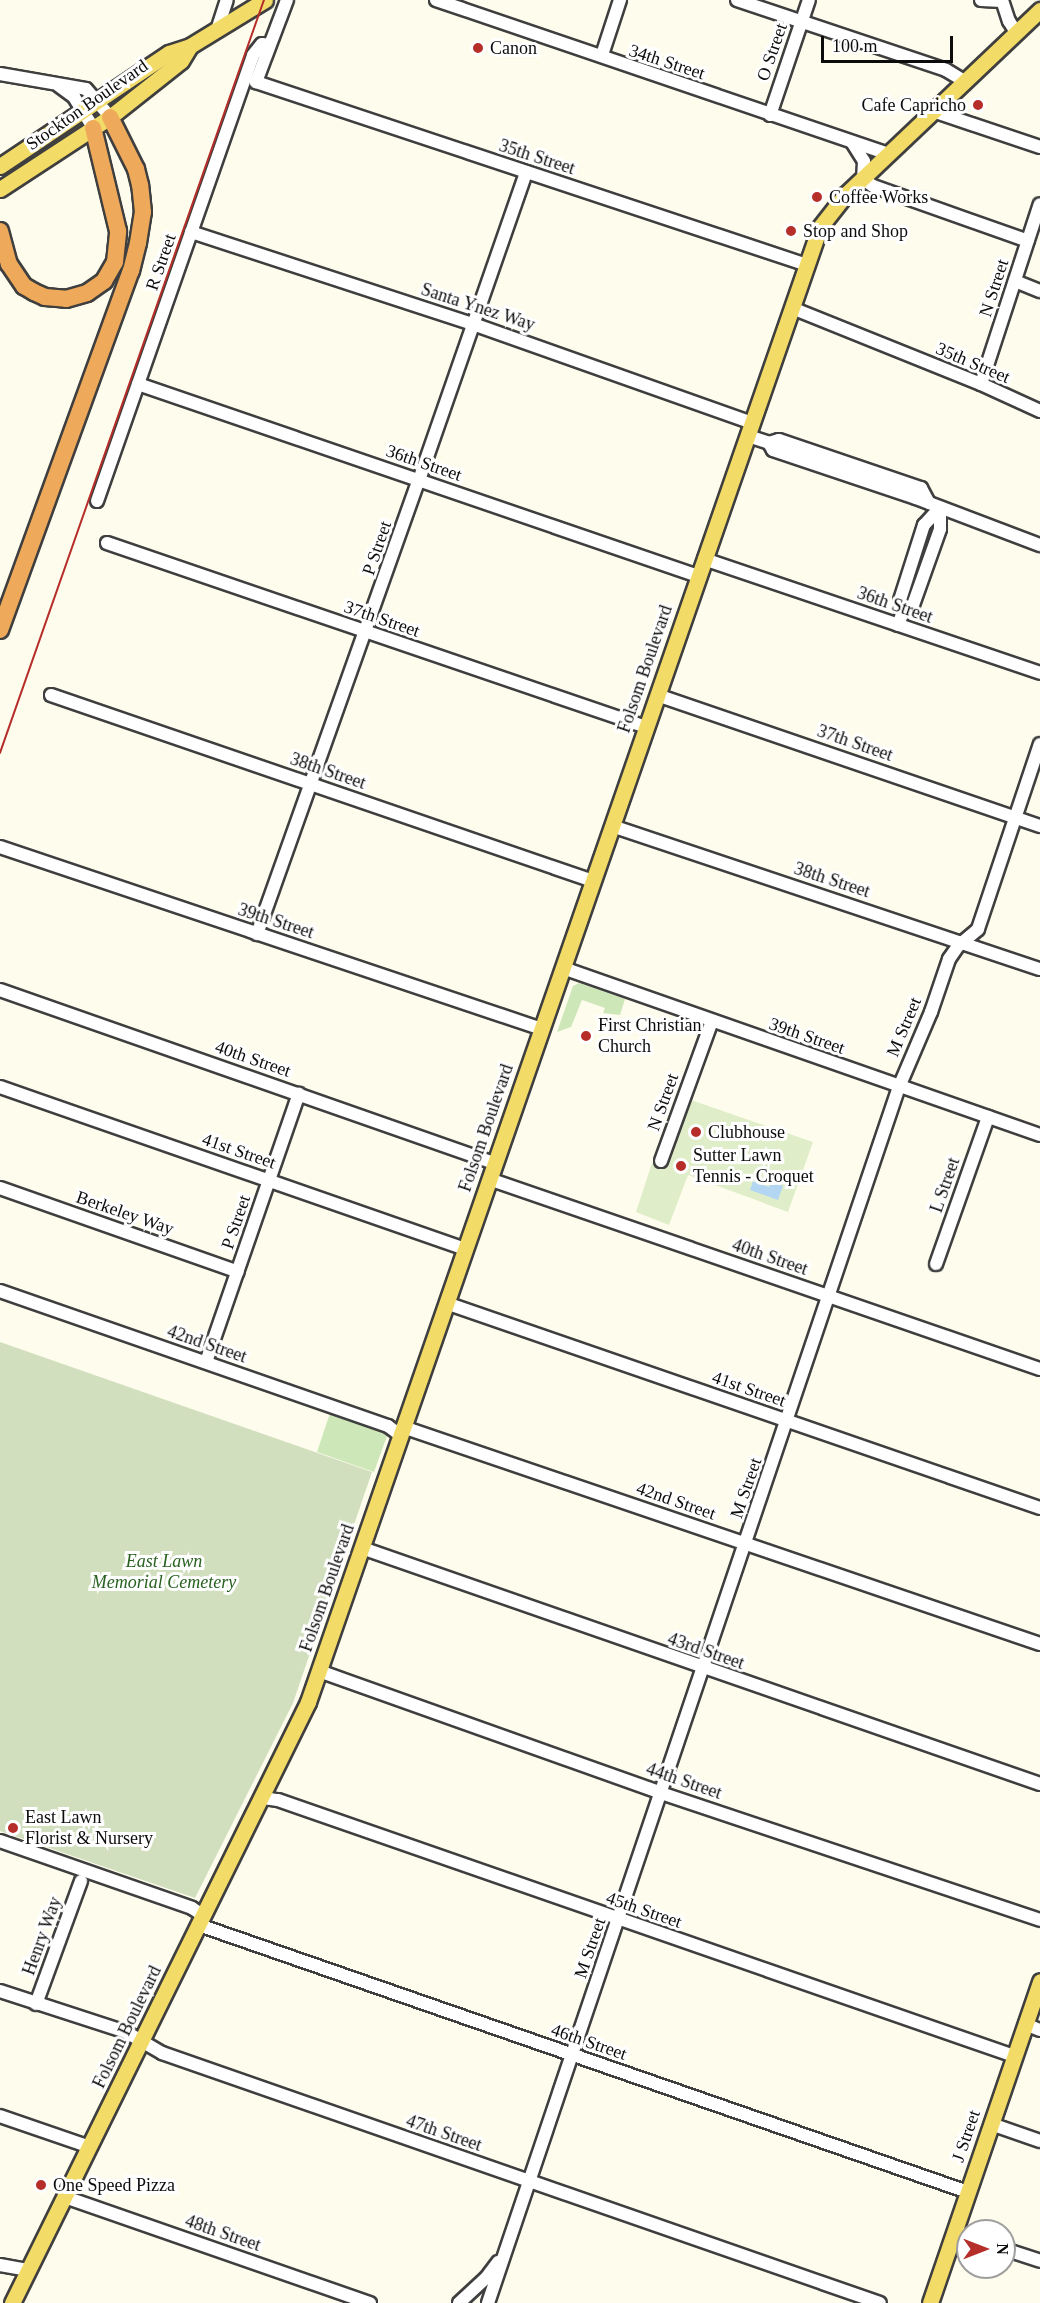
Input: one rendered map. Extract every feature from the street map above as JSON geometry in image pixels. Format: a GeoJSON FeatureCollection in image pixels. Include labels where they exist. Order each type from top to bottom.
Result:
{"type":"FeatureCollection","features":[{"type":"Feature","properties":{"kind":"highway"},"geometry":{"type":"LineString","coordinates":[[0,630],[131,271],[138,243],[143,212],[140,185],[134,164],[110,117]]}},
{"type":"Feature","properties":{"kind":"highway"},"geometry":{"type":"LineString","coordinates":[[0,231],[9,264],[24,286],[34,292],[54,299],[66,299],[87,293],[104,281],[115,262],[118,231],[93,128]]}},
{"type":"Feature","properties":{"kind":"main road","name":"Stockton Boulevard"},"geometry":{"type":"LineString","coordinates":[[0,166],[169,53],[190,46],[218,27],[267,0]]}},
{"type":"Feature","properties":{"kind":"main road","name":"Folsom Boulevard"},"geometry":{"type":"LineString","coordinates":[[12,2303],[300,1722],[698,576],[825,219],[841,199],[1040,10]]}},
{"type":"Feature","properties":{"kind":"main road","name":"Stockton Boulevard"},"geometry":{"type":"LineString","coordinates":[[0,189],[110,117],[181,61],[190,46]]}},
{"type":"Feature","properties":{"kind":"main road"},"geometry":{"type":"LineString","coordinates":[[0,178],[10,172],[24,150]]}},
{"type":"Feature","properties":{"kind":"main road","name":"J Street"},"geometry":{"type":"LineString","coordinates":[[964,2219],[968,2192],[1040,1981]]}},
{"type":"Feature","properties":{"kind":"main road","name":"J Street"},"geometry":{"type":"LineString","coordinates":[[930,2303],[956,2245]]}},
{"type":"Feature","properties":{"kind":"street"},"geometry":{"type":"LineString","coordinates":[[218,27],[227,0]]}},
{"type":"Feature","properties":{"kind":"street"},"geometry":{"type":"LineString","coordinates":[[267,0],[278,18]]}},
{"type":"Feature","properties":{"kind":"street","name":"R Street"},"geometry":{"type":"LineString","coordinates":[[256,82],[278,18],[287,0]]}},
{"type":"Feature","properties":{"kind":"street","name":"34th Street"},"geometry":{"type":"LineString","coordinates":[[436,0],[602,55],[608,61],[888,154]]}},
{"type":"Feature","properties":{"kind":"street"},"geometry":{"type":"LineString","coordinates":[[602,55],[620,0]]}},
{"type":"Feature","properties":{"kind":"street"},"geometry":{"type":"LineString","coordinates":[[737,0],[946,70],[964,81]]}},
{"type":"Feature","properties":{"kind":"street","name":"O Street"},"geometry":{"type":"LineString","coordinates":[[770,115],[809,0]]}},
{"type":"Feature","properties":{"kind":"street"},"geometry":{"type":"LineString","coordinates":[[981,0],[1002,1],[1009,21],[1016,32]]}},
{"type":"Feature","properties":{"kind":"street","name":"R Street"},"geometry":{"type":"LineString","coordinates":[[97,501],[253,55],[262,44],[269,45]]}},
{"type":"Feature","properties":{"kind":"street"},"geometry":{"type":"LineString","coordinates":[[0,74],[86,88],[110,117]]}},
{"type":"Feature","properties":{"kind":"street","name":"35th Street"},"geometry":{"type":"LineString","coordinates":[[256,82],[807,265]]}},
{"type":"Feature","properties":{"kind":"street"},"geometry":{"type":"LineString","coordinates":[[56,84],[74,97],[93,128]]}},
{"type":"Feature","properties":{"kind":"street"},"geometry":{"type":"LineString","coordinates":[[933,111],[1040,147]]}},
{"type":"Feature","properties":{"kind":"street"},"geometry":{"type":"LineString","coordinates":[[852,142],[864,161],[864,179],[873,186],[1028,242]]}},
{"type":"Feature","properties":{"kind":"street","name":"P Street"},"geometry":{"type":"LineString","coordinates":[[257,934],[366,632],[526,172]]}},
{"type":"Feature","properties":{"kind":"street","name":"N Street"},"geometry":{"type":"LineString","coordinates":[[981,384],[1040,204]]}},
{"type":"Feature","properties":{"kind":"street","name":"Santa Ynez Way"},"geometry":{"type":"LineString","coordinates":[[191,232],[473,324],[750,429],[769,443],[779,440],[825,460],[921,488],[934,506],[1040,545]]}},
{"type":"Feature","properties":{"kind":"street"},"geometry":{"type":"LineString","coordinates":[[1015,281],[1040,291]]}},
{"type":"Feature","properties":{"kind":"street","name":"35th Street"},"geometry":{"type":"LineString","coordinates":[[792,308],[981,384],[1040,411]]}},
{"type":"Feature","properties":{"kind":"street","name":"36th Street"},"geometry":{"type":"LineString","coordinates":[[138,384],[698,576]]}},
{"type":"Feature","properties":{"kind":"street"},"geometry":{"type":"LineString","coordinates":[[898,625],[903,612],[913,605],[940,529],[934,506]]}},
{"type":"Feature","properties":{"kind":"street","name":"37th Street"},"geometry":{"type":"LineString","coordinates":[[108,543],[646,727]]}},
{"type":"Feature","properties":{"kind":"street","name":"36th Street"},"geometry":{"type":"LineString","coordinates":[[704,559],[1040,673]]}},
{"type":"Feature","properties":{"kind":"street","name":"37th Street"},"geometry":{"type":"LineString","coordinates":[[657,694],[1040,826]]}},
{"type":"Feature","properties":{"kind":"street","name":"38th Street"},"geometry":{"type":"LineString","coordinates":[[51,695],[593,881]]}},
{"type":"Feature","properties":{"kind":"street","name":"M Street"},"geometry":{"type":"LineString","coordinates":[[488,2303],[830,1297],[899,1087],[914,1047],[931,1012],[949,959],[978,929],[1040,744]]}},
{"type":"Feature","properties":{"kind":"street","name":"38th Street"},"geometry":{"type":"LineString","coordinates":[[612,826],[1040,969]]}},
{"type":"Feature","properties":{"kind":"street","name":"39th Street"},"geometry":{"type":"LineString","coordinates":[[0,847],[542,1029]]}},
{"type":"Feature","properties":{"kind":"street","name":"39th Street"},"geometry":{"type":"LineString","coordinates":[[563,968],[1040,1135]]}},
{"type":"Feature","properties":{"kind":"street","name":"40th Street"},"geometry":{"type":"LineString","coordinates":[[0,990],[494,1163]]}},
{"type":"Feature","properties":{"kind":"street","name":"N Street"},"geometry":{"type":"LineString","coordinates":[[661,1161],[712,1021]]}},
{"type":"Feature","properties":{"kind":"street","name":"41st Street"},"geometry":{"type":"LineString","coordinates":[[0,1087],[466,1249]]}},
{"type":"Feature","properties":{"kind":"street","name":"P Street"},"geometry":{"type":"LineString","coordinates":[[206,1362],[299,1095]]}},
{"type":"Feature","properties":{"kind":"street","name":"L Street"},"geometry":{"type":"LineString","coordinates":[[936,1264],[987,1117]]}},
{"type":"Feature","properties":{"kind":"street","name":"40th Street"},"geometry":{"type":"LineString","coordinates":[[489,1179],[1040,1369]]}},
{"type":"Feature","properties":{"kind":"street","name":"Berkeley Way"},"geometry":{"type":"LineString","coordinates":[[0,1188],[238,1272]]}},
{"type":"Feature","properties":{"kind":"street","name":"42nd Street"},"geometry":{"type":"LineString","coordinates":[[0,1291],[402,1431],[1040,1644]]}},
{"type":"Feature","properties":{"kind":"street","name":"41st Street"},"geometry":{"type":"LineString","coordinates":[[446,1303],[1040,1508]]}},
{"type":"Feature","properties":{"kind":"street","name":"43rd Street"},"geometry":{"type":"LineString","coordinates":[[362,1548],[704,1669],[1040,1784]]}},
{"type":"Feature","properties":{"kind":"street","name":"44th Street"},"geometry":{"type":"LineString","coordinates":[[319,1671],[662,1793],[1040,1920]]}},
{"type":"Feature","properties":{"kind":"street","name":"45th Street"},"geometry":{"type":"LineString","coordinates":[[263,1798],[289,1804],[1014,2056]]}},
{"type":"Feature","properties":{"kind":"street","name":"46th Street"},"geometry":{"type":"LineString","coordinates":[[0,1841],[192,1908],[202,1920],[572,2055],[968,2192]]}},
{"type":"Feature","properties":{"kind":"street","name":"Henry Way"},"geometry":{"type":"LineString","coordinates":[[36,2004],[81,1881]]}},
{"type":"Feature","properties":{"kind":"street","name":"47th Street"},"geometry":{"type":"LineString","coordinates":[[0,1991],[126,2032],[173,2056],[880,2303]]}},
{"type":"Feature","properties":{"kind":"street"},"geometry":{"type":"LineString","coordinates":[[1025,2024],[1040,2030]]}},
{"type":"Feature","properties":{"kind":"street"},"geometry":{"type":"LineString","coordinates":[[0,2116],[90,2146]]}},
{"type":"Feature","properties":{"kind":"street"},"geometry":{"type":"LineString","coordinates":[[991,2124],[1040,2141]]}},
{"type":"Feature","properties":{"kind":"street","name":"48th Street"},"geometry":{"type":"LineString","coordinates":[[65,2197],[370,2303]]}},
{"type":"Feature","properties":{"kind":"street"},"geometry":{"type":"LineString","coordinates":[[1016,2253],[1040,2261]]}},
{"type":"Feature","properties":{"kind":"street","name":"M Street"},"geometry":{"type":"LineString","coordinates":[[459,2303],[486,2278],[504,2254]]}},
{"type":"Feature","properties":{"kind":"street"},"geometry":{"type":"LineString","coordinates":[[0,2265],[29,2270]]}},
{"type":"Feature","properties":{"kind":"green space"},"geometry":{"type":"Polygon","coordinates":[[[579,983],[625,999],[620,1015],[603,1013],[605,1008],[582,1000],[571,1027],[557,1032],[573,986],[579,983]]]}},
{"type":"Feature","properties":{"kind":"green space"},"geometry":{"type":"Polygon","coordinates":[[[691,1100],[813,1142],[788,1212],[688,1175],[669,1225],[636,1212],[652,1163],[667,1168],[691,1100]]]}},
{"type":"Feature","properties":{"kind":"green space","name":"East Lawn Memorial Cemetery"},"geometry":{"type":"Polygon","coordinates":[[[0,1342],[372,1472],[293,1703],[195,1898],[0,1831],[0,1342]]]}},
{"type":"Feature","properties":{"kind":"green space"},"geometry":{"type":"Polygon","coordinates":[[[330,1413],[385,1433],[387,1436],[374,1472],[317,1452],[330,1413]]]}},
{"type":"Feature","properties":{"kind":"water"},"geometry":{"type":"Polygon","coordinates":[[[753,1181],[769,1187],[772,1182],[783,1186],[778,1200],[750,1190],[753,1181]]]}},
{"type":"Feature","properties":{"kind":"tram line"},"geometry":{"type":"LineString","coordinates":[[0,753],[264,0]]}},
{"type":"Feature","properties":{"kind":"place","name":"Canon"},"geometry":{"type":"Point","coordinates":[478,48]}},
{"type":"Feature","properties":{"kind":"place","name":"Cafe Capricho"},"geometry":{"type":"Point","coordinates":[978,105]}},
{"type":"Feature","properties":{"kind":"place","name":"Coffee Works"},"geometry":{"type":"Point","coordinates":[817,197]}},
{"type":"Feature","properties":{"kind":"place","name":"Stop and Shop"},"geometry":{"type":"Point","coordinates":[791,231]}},
{"type":"Feature","properties":{"kind":"place","name":"First Christian Church"},"geometry":{"type":"Point","coordinates":[586,1036]}},
{"type":"Feature","properties":{"kind":"place","name":"Clubhouse"},"geometry":{"type":"Point","coordinates":[696,1132]}},
{"type":"Feature","properties":{"kind":"place","name":"Sutter Lawn Tennis - Croquet"},"geometry":{"type":"Point","coordinates":[681,1166]}},
{"type":"Feature","properties":{"kind":"place","name":"East Lawn Florist & Nursery"},"geometry":{"type":"Point","coordinates":[13,1828]}},
{"type":"Feature","properties":{"kind":"place","name":"One Speed Pizza"},"geometry":{"type":"Point","coordinates":[41,2185]}}]}
